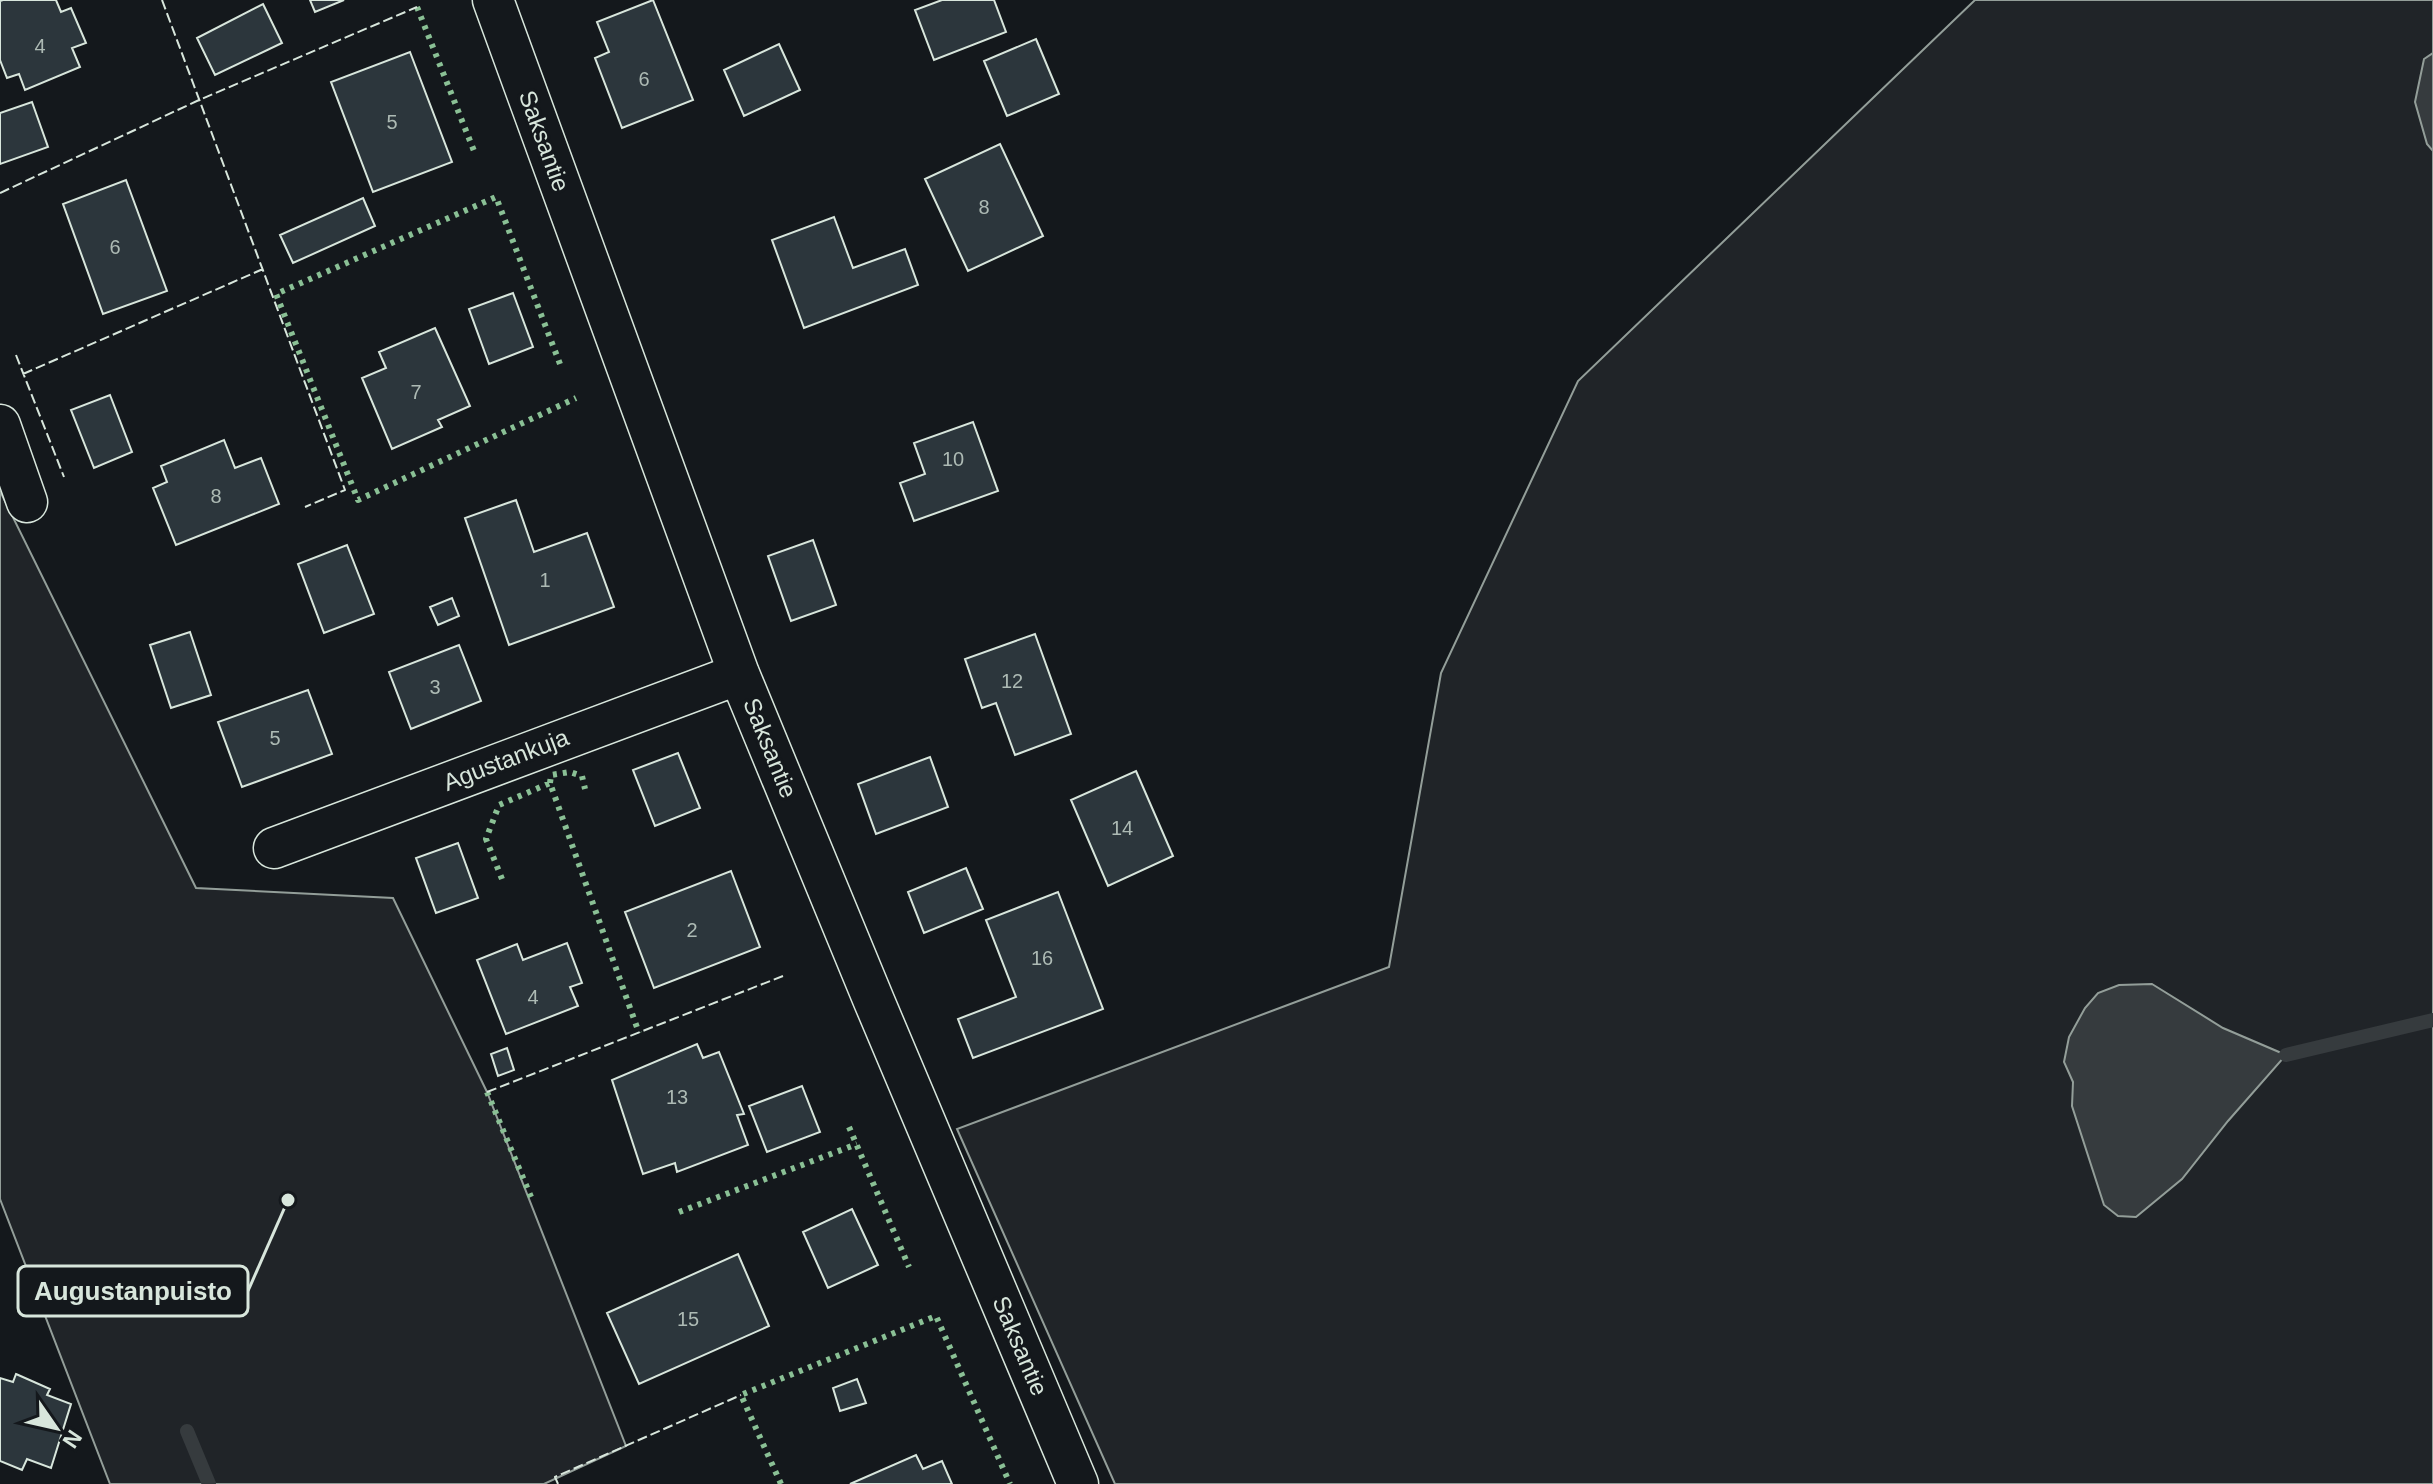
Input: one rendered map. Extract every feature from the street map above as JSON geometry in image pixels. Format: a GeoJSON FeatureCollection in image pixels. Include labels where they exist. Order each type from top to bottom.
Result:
{"type":"FeatureCollection","features":[{"type":"Feature","properties":{"kind":"street","name":"Saksantie"},"geometry":{"type":"LineString","coordinates":[[493,0],[739,674],[1078,1484]]}},
{"type":"Feature","properties":{"kind":"street"},"geometry":{"type":"LineString","coordinates":[[0,425],[27,502]]}},
{"type":"Feature","properties":{"kind":"street","name":"Agustankuja"},"geometry":{"type":"LineString","coordinates":[[274,848],[739,674]]}},
{"type":"Feature","properties":{"kind":"shaded area"},"geometry":{"type":"Polygon","coordinates":[[[1975,0],[2433,0],[2433,1484],[1115,1484],[957,1129],[1389,967],[1441,673],[1578,381],[1975,0]]]}},
{"type":"Feature","properties":{"kind":"shaded area"},"geometry":{"type":"Polygon","coordinates":[[[2433,53],[2433,151],[2427,144],[2415,102],[2424,59],[2433,53]]]}},
{"type":"Feature","properties":{"kind":"shaded area"},"geometry":{"type":"Polygon","coordinates":[[[0,491],[196,888],[393,898],[487,1092],[626,1446],[544,1484],[110,1484],[0,1199],[0,491]]]}},
{"type":"Feature","properties":{"kind":"shaded area"},"geometry":{"type":"Polygon","coordinates":[[[2152,984],[2223,1028],[2286,1055],[2182,1179],[2136,1217],[2118,1216],[2104,1205],[2072,1106],[2073,1082],[2064,1062],[2069,1037],[2085,1008],[2098,993],[2119,985],[2152,984]]]}},
{"type":"Feature","properties":{"kind":"building"},"geometry":{"type":"Polygon","coordinates":[[[56,0],[61,12],[71,8],[86,43],[72,48],[80,67],[25,90],[19,74],[7,78],[0,60],[0,1],[56,0]]]}},
{"type":"Feature","properties":{"kind":"building"},"geometry":{"type":"Polygon","coordinates":[[[310,0],[344,0],[315,12],[310,0]]]}},
{"type":"Feature","properties":{"kind":"building"},"geometry":{"type":"Polygon","coordinates":[[[653,0],[693,100],[622,128],[595,58],[609,52],[597,22],[653,0]]]}},
{"type":"Feature","properties":{"kind":"building"},"geometry":{"type":"Polygon","coordinates":[[[942,0],[994,0],[1006,32],[934,60],[915,10],[942,0]]]}},
{"type":"Feature","properties":{"kind":"building"},"geometry":{"type":"Polygon","coordinates":[[[263,4],[282,43],[215,75],[197,38],[263,4]]]}},
{"type":"Feature","properties":{"kind":"building"},"geometry":{"type":"Polygon","coordinates":[[[1036,39],[1059,94],[1007,116],[984,61],[1036,39]]]}},
{"type":"Feature","properties":{"kind":"building"},"geometry":{"type":"Polygon","coordinates":[[[779,44],[800,90],[744,116],[724,70],[779,44]]]}},
{"type":"Feature","properties":{"kind":"building"},"geometry":{"type":"Polygon","coordinates":[[[410,52],[452,162],[373,192],[331,82],[410,52]]]}},
{"type":"Feature","properties":{"kind":"building"},"geometry":{"type":"Polygon","coordinates":[[[32,102],[48,147],[0,164],[0,113],[32,102]]]}},
{"type":"Feature","properties":{"kind":"building"},"geometry":{"type":"Polygon","coordinates":[[[1000,144],[1043,236],[968,271],[925,179],[1000,144]]]}},
{"type":"Feature","properties":{"kind":"building"},"geometry":{"type":"Polygon","coordinates":[[[126,180],[167,291],[103,314],[63,204],[126,180]]]}},
{"type":"Feature","properties":{"kind":"building"},"geometry":{"type":"Polygon","coordinates":[[[363,198],[375,226],[293,263],[280,235],[363,198]]]}},
{"type":"Feature","properties":{"kind":"building"},"geometry":{"type":"Polygon","coordinates":[[[834,217],[853,268],[905,249],[918,285],[804,328],[772,240],[834,217]]]}},
{"type":"Feature","properties":{"kind":"building"},"geometry":{"type":"Polygon","coordinates":[[[513,293],[533,347],[489,364],[469,309],[513,293]]]}},
{"type":"Feature","properties":{"kind":"building"},"geometry":{"type":"Polygon","coordinates":[[[435,328],[470,406],[438,420],[442,427],[392,449],[362,378],[386,368],[379,352],[435,328]]]}},
{"type":"Feature","properties":{"kind":"building"},"geometry":{"type":"Polygon","coordinates":[[[110,395],[132,452],[94,468],[71,410],[110,395]]]}},
{"type":"Feature","properties":{"kind":"building"},"geometry":{"type":"Polygon","coordinates":[[[973,422],[998,491],[914,521],[900,483],[925,474],[914,443],[973,422]]]}},
{"type":"Feature","properties":{"kind":"building"},"geometry":{"type":"Polygon","coordinates":[[[224,440],[235,468],[261,458],[279,504],[176,545],[153,488],[167,482],[161,466],[224,440]]]}},
{"type":"Feature","properties":{"kind":"building"},"geometry":{"type":"Polygon","coordinates":[[[516,500],[534,552],[587,533],[614,607],[509,645],[465,518],[516,500]]]}},
{"type":"Feature","properties":{"kind":"building"},"geometry":{"type":"Polygon","coordinates":[[[813,540],[836,605],[791,621],[768,556],[813,540]]]}},
{"type":"Feature","properties":{"kind":"building"},"geometry":{"type":"Polygon","coordinates":[[[347,545],[374,614],[324,633],[298,564],[347,545]]]}},
{"type":"Feature","properties":{"kind":"building"},"geometry":{"type":"Polygon","coordinates":[[[452,598],[459,616],[438,625],[430,607],[452,598]]]}},
{"type":"Feature","properties":{"kind":"building"},"geometry":{"type":"Polygon","coordinates":[[[190,632],[211,695],[171,708],[150,645],[190,632]]]}},
{"type":"Feature","properties":{"kind":"building"},"geometry":{"type":"Polygon","coordinates":[[[1035,634],[1071,734],[1015,755],[996,703],[982,708],[965,659],[1035,634]]]}},
{"type":"Feature","properties":{"kind":"building"},"geometry":{"type":"Polygon","coordinates":[[[459,645],[481,701],[411,729],[389,672],[459,645]]]}},
{"type":"Feature","properties":{"kind":"building"},"geometry":{"type":"Polygon","coordinates":[[[308,690],[332,754],[242,787],[218,722],[308,690]]]}},
{"type":"Feature","properties":{"kind":"building"},"geometry":{"type":"Polygon","coordinates":[[[678,753],[700,808],[655,826],[633,770],[678,753]]]}},
{"type":"Feature","properties":{"kind":"building"},"geometry":{"type":"Polygon","coordinates":[[[930,757],[948,807],[876,834],[858,784],[930,757]]]}},
{"type":"Feature","properties":{"kind":"building"},"geometry":{"type":"Polygon","coordinates":[[[1136,771],[1173,856],[1108,886],[1071,800],[1136,771]]]}},
{"type":"Feature","properties":{"kind":"building"},"geometry":{"type":"Polygon","coordinates":[[[458,843],[478,898],[436,913],[416,858],[458,843]]]}},
{"type":"Feature","properties":{"kind":"building"},"geometry":{"type":"Polygon","coordinates":[[[966,868],[983,909],[924,933],[908,892],[966,868]]]}},
{"type":"Feature","properties":{"kind":"building"},"geometry":{"type":"Polygon","coordinates":[[[731,871],[760,947],[654,988],[625,912],[731,871]]]}},
{"type":"Feature","properties":{"kind":"building"},"geometry":{"type":"Polygon","coordinates":[[[1058,892],[1103,1009],[973,1058],[958,1019],[1016,997],[986,920],[1058,892]]]}},
{"type":"Feature","properties":{"kind":"building"},"geometry":{"type":"Polygon","coordinates":[[[567,943],[582,983],[570,987],[578,1006],[506,1034],[477,960],[517,944],[523,960],[567,943]]]}},
{"type":"Feature","properties":{"kind":"building"},"geometry":{"type":"Polygon","coordinates":[[[697,1044],[703,1058],[719,1052],[744,1114],[737,1115],[748,1145],[677,1172],[675,1163],[643,1174],[612,1080],[697,1044]]]}},
{"type":"Feature","properties":{"kind":"building"},"geometry":{"type":"Polygon","coordinates":[[[507,1048],[514,1070],[498,1076],[491,1054],[507,1048]]]}},
{"type":"Feature","properties":{"kind":"building"},"geometry":{"type":"Polygon","coordinates":[[[802,1086],[820,1132],[767,1152],[749,1106],[802,1086]]]}},
{"type":"Feature","properties":{"kind":"building"},"geometry":{"type":"Polygon","coordinates":[[[852,1209],[878,1265],[828,1288],[803,1232],[852,1209]]]}},
{"type":"Feature","properties":{"kind":"building"},"geometry":{"type":"Polygon","coordinates":[[[738,1254],[769,1326],[639,1384],[607,1313],[738,1254]]]}},
{"type":"Feature","properties":{"kind":"building"},"geometry":{"type":"Polygon","coordinates":[[[16,1374],[50,1389],[47,1395],[71,1404],[51,1468],[27,1459],[22,1470],[0,1461],[0,1378],[13,1382],[16,1374]]]}},
{"type":"Feature","properties":{"kind":"building"},"geometry":{"type":"Polygon","coordinates":[[[857,1379],[866,1403],[840,1411],[833,1388],[857,1379]]]}},
{"type":"Feature","properties":{"kind":"building"},"geometry":{"type":"Polygon","coordinates":[[[916,1455],[923,1469],[942,1461],[952,1484],[850,1484],[916,1455]]]}},
{"type":"Feature","properties":{"kind":"waterway"},"geometry":{"type":"LineString","coordinates":[[2286,1055],[2433,1020]]}},
{"type":"Feature","properties":{"kind":"waterway"},"geometry":{"type":"LineString","coordinates":[[187,1431],[209,1484]]}},
{"type":"Feature","properties":{"kind":"hedge"},"geometry":{"type":"LineString","coordinates":[[417,7],[474,151]]}},
{"type":"Feature","properties":{"kind":"hedge"},"geometry":{"type":"LineString","coordinates":[[560,364],[496,197],[276,294],[358,500],[576,398]]}},
{"type":"Feature","properties":{"kind":"hedge"},"geometry":{"type":"LineString","coordinates":[[550,783],[551,775],[570,772],[582,776],[585,789]]}},
{"type":"Feature","properties":{"kind":"hedge"},"geometry":{"type":"LineString","coordinates":[[502,879],[486,839],[499,805],[550,783],[639,1033]]}},
{"type":"Feature","properties":{"kind":"hedge"},"geometry":{"type":"LineString","coordinates":[[487,1092],[531,1197]]}},
{"type":"Feature","properties":{"kind":"hedge"},"geometry":{"type":"LineString","coordinates":[[849,1127],[909,1267]]}},
{"type":"Feature","properties":{"kind":"hedge"},"geometry":{"type":"LineString","coordinates":[[679,1212],[857,1144]]}},
{"type":"Feature","properties":{"kind":"hedge"},"geometry":{"type":"LineString","coordinates":[[781,1484],[741,1395],[936,1316],[1010,1484]]}},
{"type":"Feature","properties":{"kind":"fence"},"geometry":{"type":"LineString","coordinates":[[162,0],[345,490],[305,507]]}},
{"type":"Feature","properties":{"kind":"fence"},"geometry":{"type":"LineString","coordinates":[[0,193],[199,100],[417,7]]}},
{"type":"Feature","properties":{"kind":"fence"},"geometry":{"type":"LineString","coordinates":[[23,374],[263,269]]}},
{"type":"Feature","properties":{"kind":"fence"},"geometry":{"type":"LineString","coordinates":[[16,355],[64,477]]}},
{"type":"Feature","properties":{"kind":"fence"},"geometry":{"type":"LineString","coordinates":[[487,1092],[783,976]]}},
{"type":"Feature","properties":{"kind":"fence"},"geometry":{"type":"LineString","coordinates":[[558,1484],[555,1477],[741,1395]]}},
{"type":"Feature","properties":{"kind":"place","name":"Augustanpuisto"},"geometry":{"type":"Point","coordinates":[288,1200]}}]}
